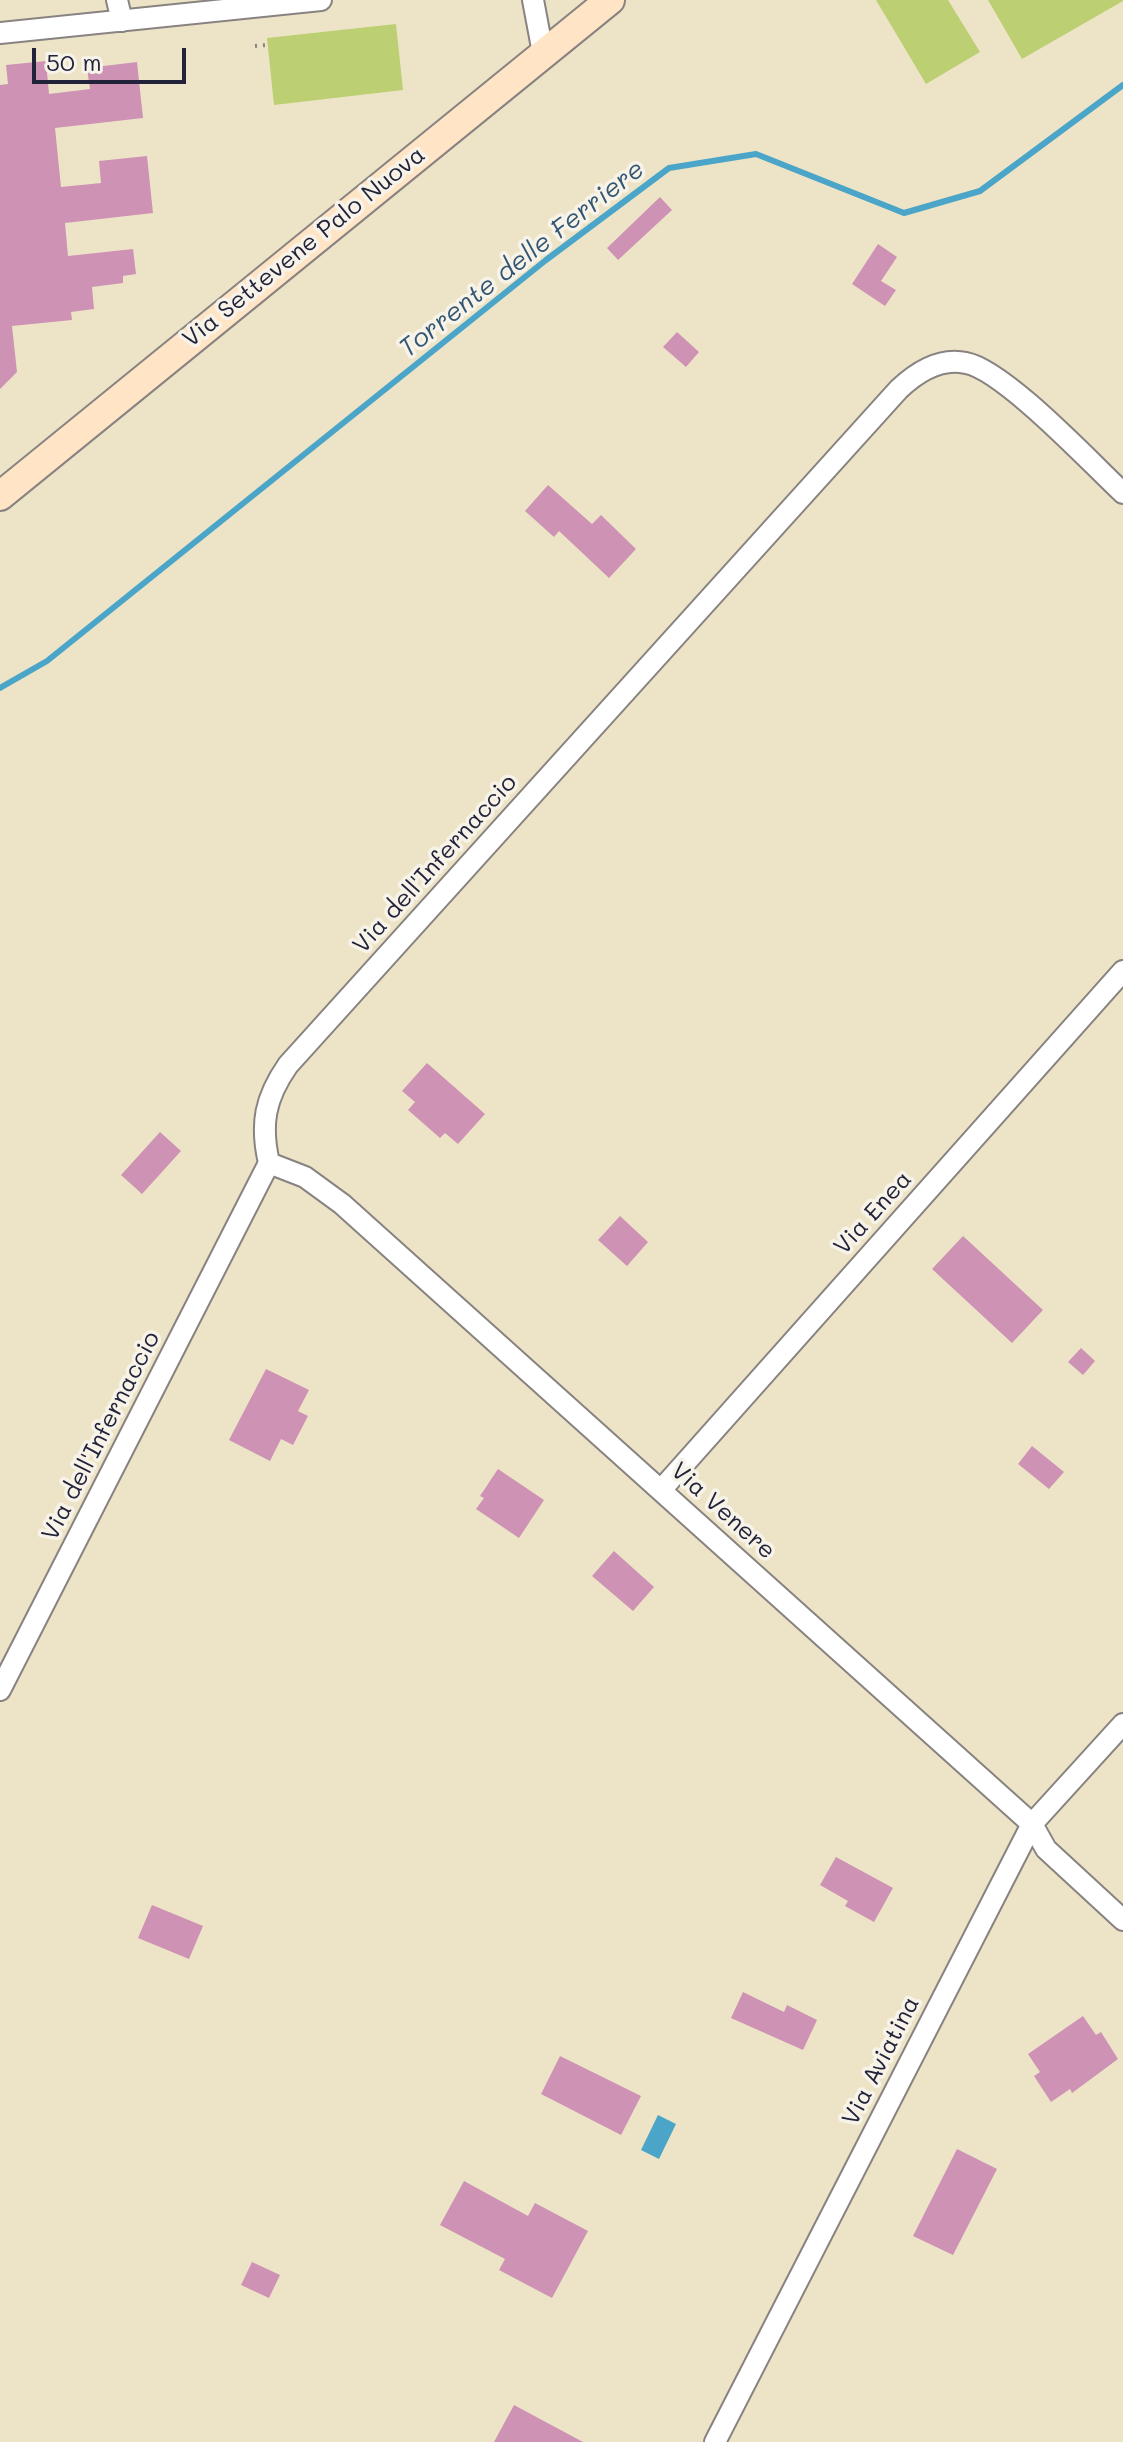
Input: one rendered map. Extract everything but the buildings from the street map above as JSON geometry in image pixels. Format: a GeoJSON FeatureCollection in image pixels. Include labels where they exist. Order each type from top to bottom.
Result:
{"type":"FeatureCollection","features":[{"type":"Feature","properties":{"kind":"main road","name":"Via Settevene Palo Nuova"},"geometry":{"type":"LineString","coordinates":[[0,496],[610,0]]}},
{"type":"Feature","properties":{"kind":"street"},"geometry":{"type":"LineString","coordinates":[[117,0],[122,21]]}},
{"type":"Feature","properties":{"kind":"street"},"geometry":{"type":"LineString","coordinates":[[0,33],[321,0]]}},
{"type":"Feature","properties":{"kind":"street"},"geometry":{"type":"LineString","coordinates":[[533,0],[543,53]]}},
{"type":"Feature","properties":{"kind":"street","name":"Via dell'Infernaccio"},"geometry":{"type":"LineString","coordinates":[[0,1690],[269,1163],[264,1116],[272,1090],[288,1065],[913,377],[948,362],[968,363],[981,369],[1014,393],[1123,493]]}},
{"type":"Feature","properties":{"kind":"street","name":"Via Enea"},"geometry":{"type":"LineString","coordinates":[[661,1490],[1123,971]]}},
{"type":"Feature","properties":{"kind":"street","name":"Via Venere"},"geometry":{"type":"LineString","coordinates":[[269,1163],[305,1177],[342,1204],[1032,1824],[1046,1849],[1123,1920]]}},
{"type":"Feature","properties":{"kind":"street","name":"Via Aviatina"},"geometry":{"type":"LineString","coordinates":[[715,2442],[1032,1824],[1123,1724]]}},
{"type":"Feature","properties":{"kind":"path"},"geometry":{"type":"LineString","coordinates":[[255,46],[267,45]]}},
{"type":"Feature","properties":{"kind":"green space"},"geometry":{"type":"Polygon","coordinates":[[[876,0],[948,0],[980,52],[926,84],[876,0]]]}},
{"type":"Feature","properties":{"kind":"green space"},"geometry":{"type":"Polygon","coordinates":[[[988,0],[1123,0],[1123,1],[1022,59],[988,0]]]}},
{"type":"Feature","properties":{"kind":"green space"},"geometry":{"type":"Polygon","coordinates":[[[396,24],[403,90],[274,105],[267,38],[396,24]]]}},
{"type":"Feature","properties":{"kind":"water"},"geometry":{"type":"Polygon","coordinates":[[[658,2115],[676,2124],[659,2159],[641,2150],[658,2115]]]}},
{"type":"Feature","properties":{"kind":"waterway","name":"Torrente delle Ferriere"},"geometry":{"type":"LineString","coordinates":[[0,688],[47,661],[546,260],[669,168],[756,154],[904,213],[980,191],[1123,85]]}}]}
